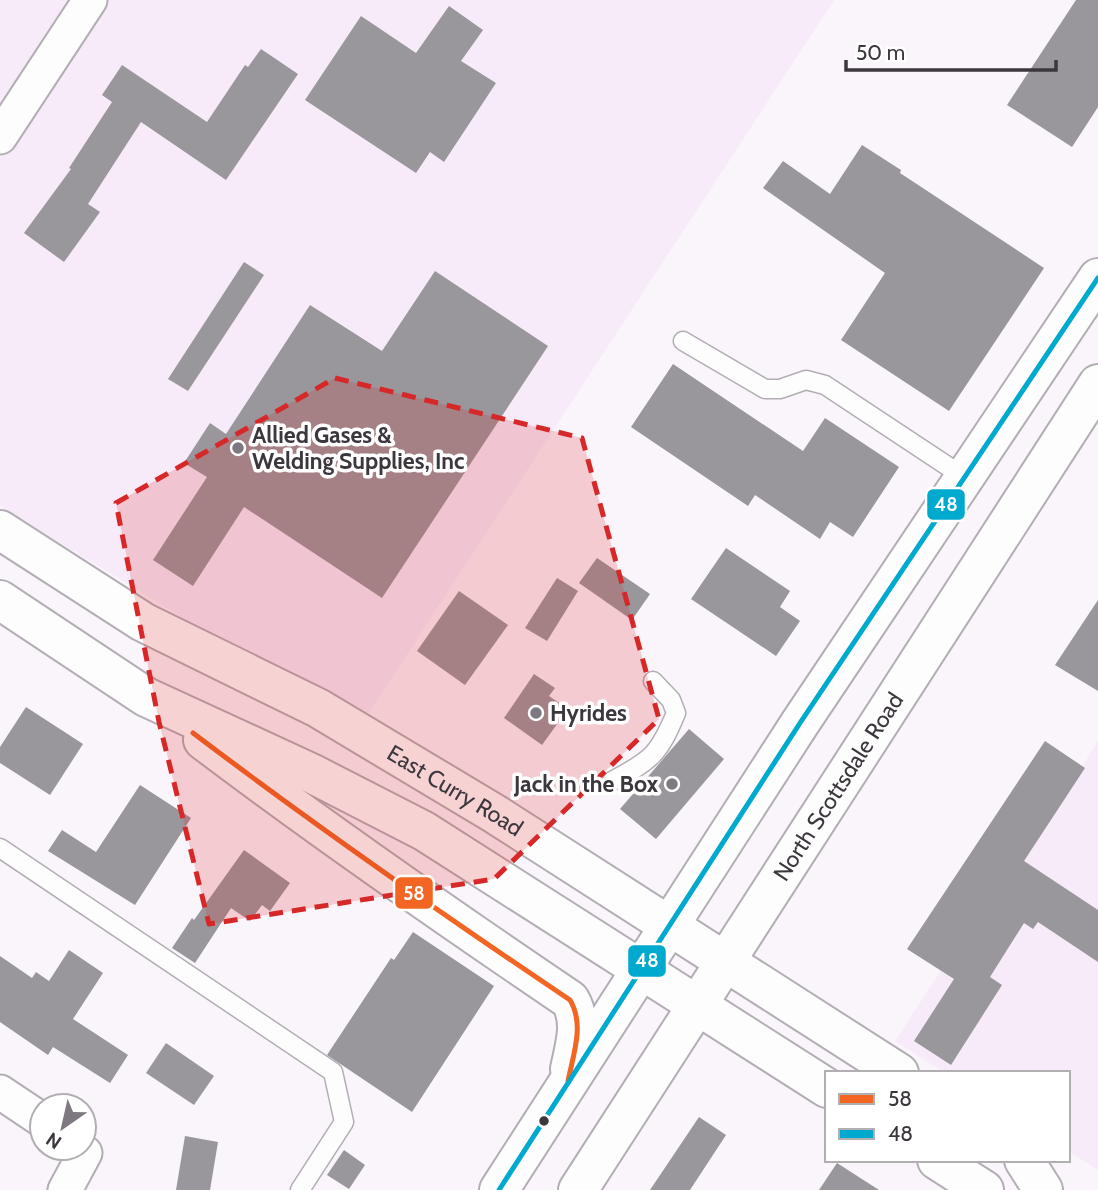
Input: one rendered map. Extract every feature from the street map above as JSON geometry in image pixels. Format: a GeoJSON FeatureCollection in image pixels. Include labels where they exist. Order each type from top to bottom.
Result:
{"type":"FeatureCollection","features":[{"type":"Feature","properties":{"kind":"main road"},"geometry":{"type":"LineString","coordinates":[[499,1190],[668,924],[1098,278]]}},
{"type":"Feature","properties":{"kind":"main road","name":"North Scottsdale Road"},"geometry":{"type":"LineString","coordinates":[[578,1190],[1098,384]]}},
{"type":"Feature","properties":{"kind":"main road","name":"East Curry Road"},"geometry":{"type":"LineString","coordinates":[[0,530],[143,622],[318,708],[506,822],[896,1071]]}},
{"type":"Feature","properties":{"kind":"main road"},"geometry":{"type":"LineString","coordinates":[[0,600],[146,697],[286,804],[570,1000],[576,1011],[578,1027],[568,1081]]}},
{"type":"Feature","properties":{"kind":"main road"},"geometry":{"type":"LineString","coordinates":[[146,697],[311,773],[424,831],[825,1087]]}},
{"type":"Feature","properties":{"kind":"main road"},"geometry":{"type":"LineString","coordinates":[[940,1162],[984,1190]]}},
{"type":"Feature","properties":{"kind":"main road"},"geometry":{"type":"LineString","coordinates":[[1025,1162],[1043,1190]]}},
{"type":"Feature","properties":{"kind":"street"},"geometry":{"type":"LineString","coordinates":[[0,137],[90,0]]}},
{"type":"Feature","properties":{"kind":"street"},"geometry":{"type":"LineString","coordinates":[[0,1092],[28,1111]]}},
{"type":"Feature","properties":{"kind":"street"},"geometry":{"type":"LineString","coordinates":[[65,1190],[77,1162]]}},
{"type":"Feature","properties":{"kind":"lane"},"geometry":{"type":"LineString","coordinates":[[683,341],[765,388],[780,389],[806,380],[825,385],[964,477]]}},
{"type":"Feature","properties":{"kind":"lane"},"geometry":{"type":"LineString","coordinates":[[612,781],[646,763],[663,741],[676,713],[671,700],[653,681]]}},
{"type":"Feature","properties":{"kind":"lane"},"geometry":{"type":"LineString","coordinates":[[0,848],[333,1072],[344,1122],[300,1190]]}},
{"type":"Feature","properties":{"kind":"highlighted area"},"geometry":{"type":"Polygon","coordinates":[[[335,378],[582,438],[659,719],[494,879],[209,924],[159,722],[116,503],[335,378]]]}},
{"type":"Feature","properties":{"kind":"shaded area"},"geometry":{"type":"Polygon","coordinates":[[[0,0],[834,0],[360,726],[0,506],[0,0]]]}},
{"type":"Feature","properties":{"kind":"shaded area"},"geometry":{"type":"Polygon","coordinates":[[[1098,741],[1098,1170],[1070,1152],[1070,1071],[942,1071],[895,1041],[990,895],[1000,900],[1098,741]]]}},
{"type":"Feature","properties":{"kind":"building"},"geometry":{"type":"Polygon","coordinates":[[[1076,0],[1098,0],[1098,107],[1072,147],[1007,105],[1076,0]]]}},
{"type":"Feature","properties":{"kind":"building"},"geometry":{"type":"Polygon","coordinates":[[[449,6],[483,30],[461,61],[496,83],[444,162],[430,152],[416,173],[305,100],[361,16],[416,53],[449,6]]]}},
{"type":"Feature","properties":{"kind":"building"},"geometry":{"type":"Polygon","coordinates":[[[261,49],[298,74],[226,180],[141,122],[88,204],[100,212],[64,262],[24,233],[71,169],[69,168],[112,102],[102,95],[122,65],[207,122],[245,65],[248,67],[261,49]]]}},
{"type":"Feature","properties":{"kind":"building"},"geometry":{"type":"Polygon","coordinates":[[[862,145],[1044,268],[949,411],[841,340],[885,273],[763,188],[783,161],[830,194],[862,145]]]}},
{"type":"Feature","properties":{"kind":"building"},"geometry":{"type":"Polygon","coordinates":[[[244,262],[264,275],[188,391],[168,379],[244,262]]]}},
{"type":"Feature","properties":{"kind":"building"},"geometry":{"type":"Polygon","coordinates":[[[435,271],[548,346],[382,598],[244,507],[193,586],[153,560],[207,477],[184,463],[210,423],[226,434],[310,305],[382,351],[435,271]]]}},
{"type":"Feature","properties":{"kind":"building"},"geometry":{"type":"Polygon","coordinates":[[[673,364],[803,451],[825,418],[899,467],[853,537],[830,522],[820,539],[755,495],[748,506],[631,427],[673,364]]]}},
{"type":"Feature","properties":{"kind":"building"},"geometry":{"type":"Polygon","coordinates":[[[726,548],[790,591],[780,607],[800,621],[776,656],[691,599],[726,548]]]}},
{"type":"Feature","properties":{"kind":"building"},"geometry":{"type":"Polygon","coordinates":[[[597,558],[650,594],[632,620],[579,583],[597,558]]]}},
{"type":"Feature","properties":{"kind":"building"},"geometry":{"type":"Polygon","coordinates":[[[557,578],[578,591],[547,641],[525,628],[557,578]]]}},
{"type":"Feature","properties":{"kind":"building"},"geometry":{"type":"Polygon","coordinates":[[[459,591],[508,625],[465,685],[417,651],[459,591]]]}},
{"type":"Feature","properties":{"kind":"building"},"geometry":{"type":"Polygon","coordinates":[[[1098,600],[1098,691],[1055,665],[1098,600]]]}},
{"type":"Feature","properties":{"kind":"building","name":"Hyrides"},"geometry":{"type":"Polygon","coordinates":[[[534,674],[555,688],[549,696],[568,709],[542,745],[504,718],[534,674]]]}},
{"type":"Feature","properties":{"kind":"building"},"geometry":{"type":"Polygon","coordinates":[[[26,707],[83,744],[50,795],[0,763],[0,747],[26,707]]]}},
{"type":"Feature","properties":{"kind":"building","name":"Jack in the Box"},"geometry":{"type":"Polygon","coordinates":[[[689,729],[724,759],[656,839],[620,809],[689,729]]]}},
{"type":"Feature","properties":{"kind":"building"},"geometry":{"type":"Polygon","coordinates":[[[1045,741],[1085,768],[1024,861],[1098,910],[1098,962],[1038,922],[1033,929],[1024,923],[990,977],[1002,985],[951,1065],[914,1041],[954,979],[907,949],[1045,741]]]}},
{"type":"Feature","properties":{"kind":"building"},"geometry":{"type":"Polygon","coordinates":[[[140,785],[191,818],[135,905],[48,851],[62,830],[96,852],[140,785]]]}},
{"type":"Feature","properties":{"kind":"building"},"geometry":{"type":"Polygon","coordinates":[[[244,850],[290,883],[270,911],[262,905],[250,921],[231,908],[195,963],[172,948],[244,850]]]}},
{"type":"Feature","properties":{"kind":"building"},"geometry":{"type":"Polygon","coordinates":[[[413,932],[494,986],[412,1112],[327,1055],[391,958],[394,960],[413,932]]]}},
{"type":"Feature","properties":{"kind":"building"},"geometry":{"type":"Polygon","coordinates":[[[69,950],[103,973],[73,1019],[128,1055],[110,1083],[53,1047],[48,1055],[0,1022],[0,956],[32,978],[36,972],[49,981],[69,950]]]}},
{"type":"Feature","properties":{"kind":"building"},"geometry":{"type":"Polygon","coordinates":[[[166,1043],[214,1076],[194,1105],[146,1073],[166,1043]]]}},
{"type":"Feature","properties":{"kind":"building"},"geometry":{"type":"Polygon","coordinates":[[[699,1117],[726,1135],[690,1190],[650,1190],[699,1117]]]}},
{"type":"Feature","properties":{"kind":"building"},"geometry":{"type":"Polygon","coordinates":[[[185,1136],[218,1142],[210,1190],[176,1190],[185,1136]]]}},
{"type":"Feature","properties":{"kind":"building"},"geometry":{"type":"Polygon","coordinates":[[[344,1150],[365,1165],[349,1189],[327,1175],[344,1150]]]}},
{"type":"Feature","properties":{"kind":"building"},"geometry":{"type":"Polygon","coordinates":[[[837,1163],[879,1190],[819,1190],[837,1163]]]}},
{"type":"Feature","properties":{"kind":"transit line","name":"48"},"geometry":{"type":"LineString","coordinates":[[499,1190],[800,723],[1098,278]]}},
{"type":"Feature","properties":{"kind":"transit line","name":"58"},"geometry":{"type":"LineString","coordinates":[[193,733],[380,869],[570,1000],[577,1020],[577,1030],[568,1081]]}},
{"type":"Feature","properties":{"kind":"place","name":"Allied Gases & Welding Supplies, Inc"},"geometry":{"type":"Point","coordinates":[238,448]}},
{"type":"Feature","properties":{"kind":"place","name":"Hyrides"},"geometry":{"type":"Point","coordinates":[536,713]}},
{"type":"Feature","properties":{"kind":"place","name":"Jack in the Box"},"geometry":{"type":"Point","coordinates":[672,784]}}]}
